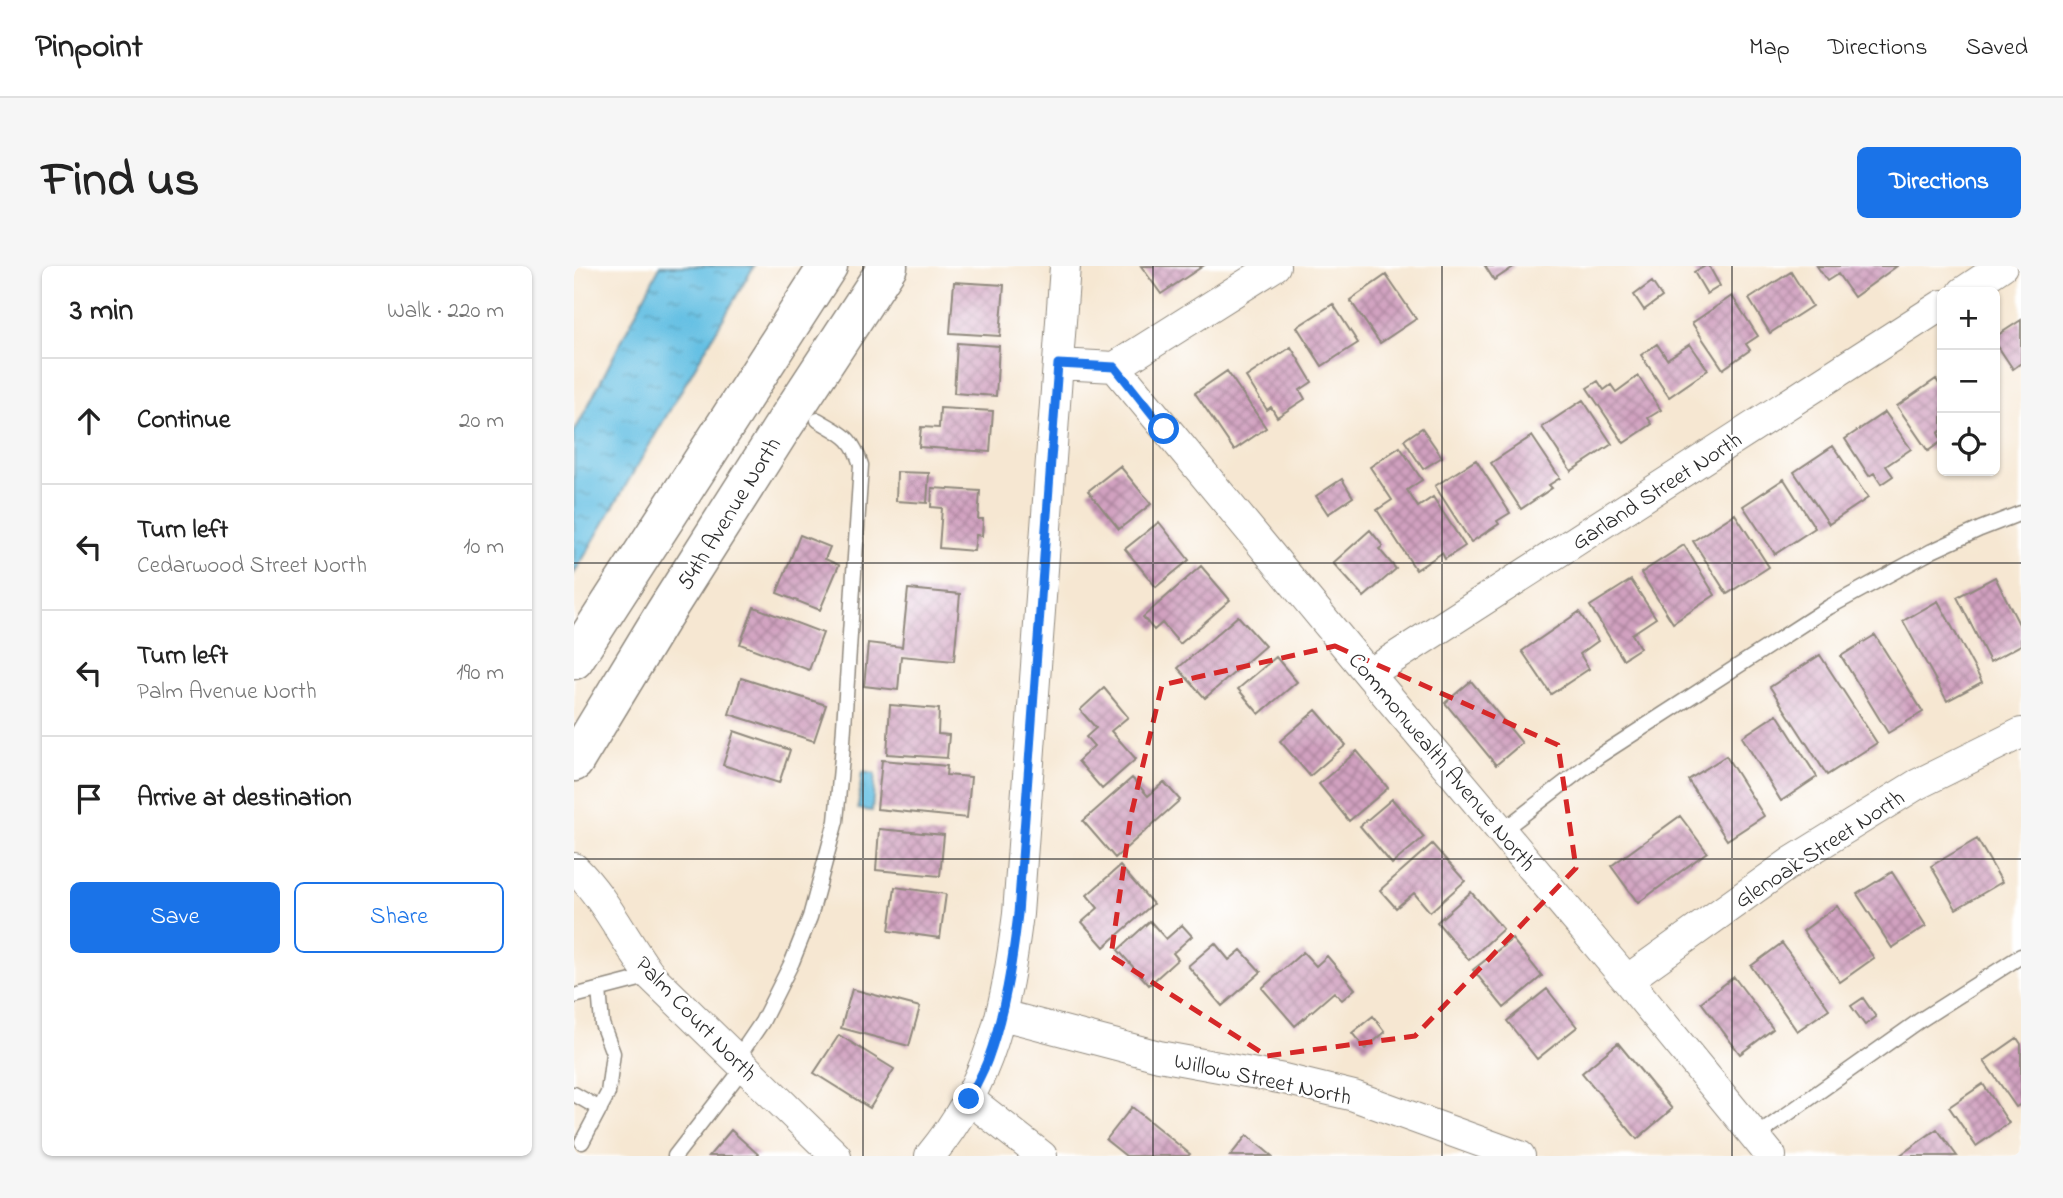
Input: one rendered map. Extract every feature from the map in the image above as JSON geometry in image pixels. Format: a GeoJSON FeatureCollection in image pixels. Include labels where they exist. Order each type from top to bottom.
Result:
{"type":"FeatureCollection","features":[{"type":"Feature","properties":{"kind":"main road"},"geometry":{"type":"LineString","coordinates":[[574,660],[828,266]]}},
{"type":"Feature","properties":{"kind":"main road","name":"54th Avenue North"},"geometry":{"type":"LineString","coordinates":[[574,762],[662,617],[888,266]]}},
{"type":"Feature","properties":{"kind":"street"},"geometry":{"type":"LineString","coordinates":[[930,1156],[969,1099],[987,1061],[1002,1015],[1012,967],[1065,266]]}},
{"type":"Feature","properties":{"kind":"street"},"geometry":{"type":"LineString","coordinates":[[1970,287],[2002,266]]}},
{"type":"Feature","properties":{"kind":"street"},"geometry":{"type":"LineString","coordinates":[[1058,364],[1115,367],[1263,270]]}},
{"type":"Feature","properties":{"kind":"street","name":"Garland Street North"},"geometry":{"type":"LineString","coordinates":[[1369,674],[1937,309]]}},
{"type":"Feature","properties":{"kind":"street","name":"Commonwealth Avenue North"},"geometry":{"type":"LineString","coordinates":[[1115,367],[1627,980],[1763,1147]]}},
{"type":"Feature","properties":{"kind":"street","name":"Glenoak Street North"},"geometry":{"type":"LineString","coordinates":[[1627,980],[1793,861],[1916,785],[2021,733]]}},
{"type":"Feature","properties":{"kind":"street","name":"Palm Court North"},"geometry":{"type":"LineString","coordinates":[[574,868],[613,915],[650,976],[836,1156]]}},
{"type":"Feature","properties":{"kind":"street","name":"Willow Street North"},"geometry":{"type":"LineString","coordinates":[[1002,1015],[1159,1056],[1284,1079],[1354,1097],[1520,1156]]}},
{"type":"Feature","properties":{"kind":"street"},"geometry":{"type":"LineString","coordinates":[[969,1099],[1042,1156]]}},
{"type":"Feature","properties":{"kind":"lane"},"geometry":{"type":"LineString","coordinates":[[674,1156],[740,1062],[743,1049],[762,1022],[792,962],[810,917],[836,821],[861,465],[856,448],[845,436],[818,420]]}},
{"type":"Feature","properties":{"kind":"lane"},"geometry":{"type":"LineString","coordinates":[[1502,831],[1599,756],[1829,607],[1932,551],[1980,528],[2021,513]]}},
{"type":"Feature","properties":{"kind":"lane"},"geometry":{"type":"LineString","coordinates":[[1763,1147],[1919,1021],[2021,956]]}},
{"type":"Feature","properties":{"kind":"lane"},"geometry":{"type":"LineString","coordinates":[[574,996],[650,976]]}},
{"type":"Feature","properties":{"kind":"lane"},"geometry":{"type":"LineString","coordinates":[[582,1142],[608,1093],[613,1054],[602,1024],[598,989]]}},
{"type":"Feature","properties":{"kind":"lane"},"geometry":{"type":"LineString","coordinates":[[574,1094],[600,1109]]}},
{"type":"Feature","properties":{"kind":"highlighted area"},"geometry":{"type":"Polygon","coordinates":[[[1335,646],[1558,745],[1576,868],[1415,1036],[1267,1056],[1111,956],[1131,815],[1162,685],[1335,646]]]}},
{"type":"Feature","properties":{"kind":"water"},"geometry":{"type":"Polygon","coordinates":[[[660,266],[754,266],[574,574],[574,433],[660,266]]]}},
{"type":"Feature","properties":{"kind":"water"},"geometry":{"type":"Polygon","coordinates":[[[862,772],[875,774],[872,811],[858,809],[862,772]]]}},
{"type":"Feature","properties":{"kind":"building"},"geometry":{"type":"Polygon","coordinates":[[[1141,266],[1203,266],[1161,294],[1141,266]]]}},
{"type":"Feature","properties":{"kind":"building"},"geometry":{"type":"Polygon","coordinates":[[[1485,266],[1515,266],[1494,280],[1485,266]]]}},
{"type":"Feature","properties":{"kind":"building"},"geometry":{"type":"Polygon","coordinates":[[[1709,266],[1720,286],[1707,294],[1694,272],[1709,266]]]}},
{"type":"Feature","properties":{"kind":"building"},"geometry":{"type":"Polygon","coordinates":[[[1817,266],[1897,266],[1854,297],[1838,274],[1827,281],[1817,266]]]}},
{"type":"Feature","properties":{"kind":"building"},"geometry":{"type":"Polygon","coordinates":[[[1791,272],[1812,306],[1770,333],[1749,299],[1791,272]]]}},
{"type":"Feature","properties":{"kind":"building"},"geometry":{"type":"Polygon","coordinates":[[[1386,275],[1416,319],[1380,343],[1350,300],[1386,275]]]}},
{"type":"Feature","properties":{"kind":"building"},"geometry":{"type":"Polygon","coordinates":[[[954,282],[1004,285],[1000,336],[950,333],[954,282]]]}},
{"type":"Feature","properties":{"kind":"building"},"geometry":{"type":"Polygon","coordinates":[[[1652,282],[1662,297],[1644,310],[1634,295],[1652,282]]]}},
{"type":"Feature","properties":{"kind":"building"},"geometry":{"type":"Polygon","coordinates":[[[1732,296],[1758,336],[1746,344],[1750,350],[1723,369],[1692,323],[1732,296]]]}},
{"type":"Feature","properties":{"kind":"building"},"geometry":{"type":"Polygon","coordinates":[[[1333,304],[1358,343],[1322,366],[1297,327],[1333,304]]]}},
{"type":"Feature","properties":{"kind":"building"},"geometry":{"type":"Polygon","coordinates":[[[2021,320],[2021,363],[2013,369],[2000,350],[2000,334],[2021,320]]]}},
{"type":"Feature","properties":{"kind":"building"},"geometry":{"type":"Polygon","coordinates":[[[957,343],[999,346],[996,396],[954,393],[957,343]]]}},
{"type":"Feature","properties":{"kind":"building"},"geometry":{"type":"Polygon","coordinates":[[[1657,344],[1667,359],[1690,344],[1708,370],[1669,397],[1641,355],[1657,344]]]}},
{"type":"Feature","properties":{"kind":"building"},"geometry":{"type":"Polygon","coordinates":[[[1291,347],[1312,382],[1300,390],[1305,399],[1277,417],[1271,407],[1267,410],[1246,377],[1291,347]]]}},
{"type":"Feature","properties":{"kind":"building"},"geometry":{"type":"Polygon","coordinates":[[[1227,371],[1266,428],[1234,450],[1195,393],[1227,371]]]}},
{"type":"Feature","properties":{"kind":"building"},"geometry":{"type":"Polygon","coordinates":[[[1638,376],[1661,410],[1648,418],[1652,424],[1624,443],[1587,388],[1598,381],[1604,390],[1611,385],[1616,392],[1638,376]]]}},
{"type":"Feature","properties":{"kind":"building"},"geometry":{"type":"Polygon","coordinates":[[[1936,379],[1937,445],[1928,451],[1897,406],[1936,379]]]}},
{"type":"Feature","properties":{"kind":"building"},"geometry":{"type":"Polygon","coordinates":[[[1583,400],[1612,444],[1571,471],[1542,427],[1583,400]]]}},
{"type":"Feature","properties":{"kind":"building"},"geometry":{"type":"Polygon","coordinates":[[[940,408],[993,411],[990,452],[919,447],[921,427],[939,428],[940,408]]]}},
{"type":"Feature","properties":{"kind":"building"},"geometry":{"type":"Polygon","coordinates":[[[1885,412],[1911,449],[1886,466],[1893,476],[1881,484],[1874,473],[1869,476],[1845,439],[1885,412]]]}},
{"type":"Feature","properties":{"kind":"building"},"geometry":{"type":"Polygon","coordinates":[[[1422,428],[1442,457],[1423,469],[1404,440],[1422,428]]]}},
{"type":"Feature","properties":{"kind":"building"},"geometry":{"type":"Polygon","coordinates":[[[1532,436],[1560,478],[1549,485],[1552,488],[1521,509],[1491,463],[1532,436]]]}},
{"type":"Feature","properties":{"kind":"building"},"geometry":{"type":"Polygon","coordinates":[[[1833,446],[1868,498],[1829,524],[1794,472],[1833,446]]]}},
{"type":"Feature","properties":{"kind":"building"},"geometry":{"type":"Polygon","coordinates":[[[1400,447],[1422,480],[1407,490],[1418,507],[1433,497],[1465,546],[1445,559],[1442,553],[1416,570],[1377,510],[1392,500],[1370,467],[1400,447]]]}},
{"type":"Feature","properties":{"kind":"building"},"geometry":{"type":"Polygon","coordinates":[[[1476,460],[1510,513],[1497,521],[1499,524],[1471,542],[1435,486],[1476,460]]]}},
{"type":"Feature","properties":{"kind":"building"},"geometry":{"type":"Polygon","coordinates":[[[1120,466],[1151,504],[1119,529],[1088,491],[1120,466]]]}},
{"type":"Feature","properties":{"kind":"building"},"geometry":{"type":"Polygon","coordinates":[[[897,472],[929,473],[927,503],[896,501],[897,472]]]}},
{"type":"Feature","properties":{"kind":"building"},"geometry":{"type":"Polygon","coordinates":[[[1342,479],[1353,497],[1328,514],[1316,496],[1342,479]]]}},
{"type":"Feature","properties":{"kind":"building"},"geometry":{"type":"Polygon","coordinates":[[[1784,479],[1815,528],[1775,554],[1743,506],[1784,479]]]}},
{"type":"Feature","properties":{"kind":"building"},"geometry":{"type":"Polygon","coordinates":[[[932,488],[980,491],[978,519],[983,519],[982,536],[976,535],[974,551],[939,548],[942,508],[931,507],[932,488]]]}},
{"type":"Feature","properties":{"kind":"building"},"geometry":{"type":"Polygon","coordinates":[[[1735,514],[1769,567],[1727,594],[1693,541],[1735,514]]]}},
{"type":"Feature","properties":{"kind":"building"},"geometry":{"type":"Polygon","coordinates":[[[1159,522],[1189,560],[1156,587],[1125,549],[1159,522]]]}},
{"type":"Feature","properties":{"kind":"building"},"geometry":{"type":"Polygon","coordinates":[[[1370,530],[1383,546],[1379,549],[1396,569],[1364,597],[1333,563],[1370,530]]]}},
{"type":"Feature","properties":{"kind":"building"},"geometry":{"type":"Polygon","coordinates":[[[800,535],[830,547],[825,559],[839,565],[820,610],[777,593],[800,535]]]}},
{"type":"Feature","properties":{"kind":"building"},"geometry":{"type":"Polygon","coordinates":[[[1684,545],[1715,595],[1673,623],[1641,573],[1684,545]]]}},
{"type":"Feature","properties":{"kind":"building"},"geometry":{"type":"Polygon","coordinates":[[[1201,566],[1230,600],[1180,644],[1162,623],[1154,630],[1143,617],[1201,566]]]}},
{"type":"Feature","properties":{"kind":"building"},"geometry":{"type":"Polygon","coordinates":[[[1995,577],[2021,628],[2021,645],[1990,662],[1957,597],[1995,577]]]}},
{"type":"Feature","properties":{"kind":"building"},"geometry":{"type":"Polygon","coordinates":[[[1631,580],[1656,618],[1632,634],[1640,648],[1623,659],[1590,606],[1631,580]]]}},
{"type":"Feature","properties":{"kind":"building"},"geometry":{"type":"Polygon","coordinates":[[[908,589],[960,594],[954,661],[901,656],[898,690],[864,686],[868,643],[902,647],[908,589]]]}},
{"type":"Feature","properties":{"kind":"building"},"geometry":{"type":"Polygon","coordinates":[[[1938,601],[1982,682],[1947,701],[1903,621],[1938,601]]]}},
{"type":"Feature","properties":{"kind":"building"},"geometry":{"type":"Polygon","coordinates":[[[754,607],[823,633],[809,670],[740,644],[754,607]]]}},
{"type":"Feature","properties":{"kind":"building"},"geometry":{"type":"Polygon","coordinates":[[[1579,612],[1598,641],[1580,654],[1589,669],[1551,694],[1522,651],[1579,612]]]}},
{"type":"Feature","properties":{"kind":"building"},"geometry":{"type":"Polygon","coordinates":[[[1238,616],[1265,646],[1205,698],[1178,668],[1238,616]]]}},
{"type":"Feature","properties":{"kind":"building"},"geometry":{"type":"Polygon","coordinates":[[[1875,635],[1923,712],[1888,733],[1841,656],[1875,635]]]}},
{"type":"Feature","properties":{"kind":"building"},"geometry":{"type":"Polygon","coordinates":[[[1820,655],[1877,743],[1827,775],[1770,687],[1820,655]]]}},
{"type":"Feature","properties":{"kind":"building"},"geometry":{"type":"Polygon","coordinates":[[[1276,657],[1297,682],[1259,714],[1238,689],[1276,657]]]}},
{"type":"Feature","properties":{"kind":"building"},"geometry":{"type":"Polygon","coordinates":[[[741,678],[826,705],[814,741],[729,714],[741,678]]]}},
{"type":"Feature","properties":{"kind":"building"},"geometry":{"type":"Polygon","coordinates":[[[1471,681],[1522,743],[1496,765],[1445,703],[1471,681]]]}},
{"type":"Feature","properties":{"kind":"building"},"geometry":{"type":"Polygon","coordinates":[[[1104,688],[1128,717],[1111,731],[1136,759],[1102,789],[1078,761],[1094,746],[1086,737],[1096,728],[1080,710],[1104,688]]]}},
{"type":"Feature","properties":{"kind":"building"},"geometry":{"type":"Polygon","coordinates":[[[890,705],[939,709],[938,734],[949,735],[947,758],[887,754],[890,705]]]}},
{"type":"Feature","properties":{"kind":"building"},"geometry":{"type":"Polygon","coordinates":[[[1316,710],[1346,745],[1310,776],[1280,741],[1316,710]]]}},
{"type":"Feature","properties":{"kind":"building"},"geometry":{"type":"Polygon","coordinates":[[[1777,714],[1817,777],[1781,801],[1742,737],[1777,714]]]}},
{"type":"Feature","properties":{"kind":"building"},"geometry":{"type":"Polygon","coordinates":[[[734,731],[790,750],[779,783],[723,765],[734,731]]]}},
{"type":"Feature","properties":{"kind":"building"},"geometry":{"type":"Polygon","coordinates":[[[1357,751],[1388,788],[1349,821],[1319,784],[1357,751]]]}},
{"type":"Feature","properties":{"kind":"building"},"geometry":{"type":"Polygon","coordinates":[[[1726,756],[1764,816],[1727,840],[1688,780],[1726,756]]]}},
{"type":"Feature","properties":{"kind":"building"},"geometry":{"type":"Polygon","coordinates":[[[882,760],[947,766],[946,775],[971,777],[967,818],[877,809],[882,760]]]}},
{"type":"Feature","properties":{"kind":"building"},"geometry":{"type":"Polygon","coordinates":[[[1132,778],[1148,796],[1164,782],[1180,800],[1115,858],[1083,821],[1132,778]]]}},
{"type":"Feature","properties":{"kind":"building"},"geometry":{"type":"Polygon","coordinates":[[[1392,799],[1424,837],[1392,864],[1360,826],[1392,799]]]}},
{"type":"Feature","properties":{"kind":"building"},"geometry":{"type":"Polygon","coordinates":[[[1680,816],[1707,852],[1638,903],[1611,866],[1680,816]]]}},
{"type":"Feature","properties":{"kind":"building"},"geometry":{"type":"Polygon","coordinates":[[[879,829],[944,835],[940,876],[876,870],[879,829]]]}},
{"type":"Feature","properties":{"kind":"building"},"geometry":{"type":"Polygon","coordinates":[[[1977,839],[2002,882],[1956,909],[1931,866],[1977,839]]]}},
{"type":"Feature","properties":{"kind":"building"},"geometry":{"type":"Polygon","coordinates":[[[1432,844],[1465,881],[1430,912],[1414,893],[1396,908],[1380,890],[1432,844]]]}},
{"type":"Feature","properties":{"kind":"building"},"geometry":{"type":"Polygon","coordinates":[[[1120,866],[1153,904],[1104,947],[1082,922],[1098,908],[1087,895],[1120,866]]]}},
{"type":"Feature","properties":{"kind":"building"},"geometry":{"type":"Polygon","coordinates":[[[1892,872],[1926,926],[1892,948],[1857,894],[1892,872]]]}},
{"type":"Feature","properties":{"kind":"building"},"geometry":{"type":"Polygon","coordinates":[[[895,887],[946,894],[940,938],[889,931],[895,887]]]}},
{"type":"Feature","properties":{"kind":"building"},"geometry":{"type":"Polygon","coordinates":[[[1471,892],[1503,929],[1469,960],[1437,922],[1471,892]]]}},
{"type":"Feature","properties":{"kind":"building"},"geometry":{"type":"Polygon","coordinates":[[[1837,906],[1874,958],[1840,982],[1803,931],[1837,906]]]}},
{"type":"Feature","properties":{"kind":"building"},"geometry":{"type":"Polygon","coordinates":[[[1150,921],[1166,939],[1182,925],[1192,936],[1173,953],[1178,959],[1149,985],[1118,950],[1150,921]]]}},
{"type":"Feature","properties":{"kind":"building"},"geometry":{"type":"Polygon","coordinates":[[[1512,939],[1542,976],[1504,1008],[1473,970],[1512,939]]]}},
{"type":"Feature","properties":{"kind":"building"},"geometry":{"type":"Polygon","coordinates":[[[1215,943],[1229,960],[1241,950],[1261,972],[1222,1006],[1188,966],[1215,943]]]}},
{"type":"Feature","properties":{"kind":"building"},"geometry":{"type":"Polygon","coordinates":[[[1782,943],[1829,1009],[1797,1031],[1751,966],[1782,943]]]}},
{"type":"Feature","properties":{"kind":"building"},"geometry":{"type":"Polygon","coordinates":[[[1303,952],[1316,966],[1327,956],[1355,989],[1342,1000],[1334,992],[1295,1026],[1262,988],[1303,952]]]}},
{"type":"Feature","properties":{"kind":"building"},"geometry":{"type":"Polygon","coordinates":[[[1734,977],[1773,1029],[1740,1054],[1701,1002],[1734,977]]]}},
{"type":"Feature","properties":{"kind":"building"},"geometry":{"type":"Polygon","coordinates":[[[852,989],[920,1007],[909,1046],[841,1028],[852,989]]]}},
{"type":"Feature","properties":{"kind":"building"},"geometry":{"type":"Polygon","coordinates":[[[1547,989],[1577,1027],[1537,1059],[1507,1021],[1547,989]]]}},
{"type":"Feature","properties":{"kind":"building"},"geometry":{"type":"Polygon","coordinates":[[[1863,998],[1876,1017],[1865,1025],[1851,1006],[1863,998]]]}},
{"type":"Feature","properties":{"kind":"building"},"geometry":{"type":"Polygon","coordinates":[[[1373,1016],[1385,1032],[1365,1049],[1352,1033],[1373,1016]]]}},
{"type":"Feature","properties":{"kind":"building"},"geometry":{"type":"Polygon","coordinates":[[[839,1035],[894,1069],[870,1108],[814,1073],[839,1035]]]}},
{"type":"Feature","properties":{"kind":"building"},"geometry":{"type":"Polygon","coordinates":[[[2017,1038],[2021,1044],[2021,1104],[2016,1107],[1984,1061],[2017,1038]]]}},
{"type":"Feature","properties":{"kind":"building"},"geometry":{"type":"Polygon","coordinates":[[[1618,1043],[1672,1109],[1637,1139],[1582,1073],[1618,1043]]]}},
{"type":"Feature","properties":{"kind":"building"},"geometry":{"type":"Polygon","coordinates":[[[1983,1084],[2009,1123],[1976,1146],[1949,1107],[1983,1084]]]}},
{"type":"Feature","properties":{"kind":"building"},"geometry":{"type":"Polygon","coordinates":[[[1132,1107],[1190,1154],[1126,1156],[1106,1140],[1132,1107]]]}},
{"type":"Feature","properties":{"kind":"building"},"geometry":{"type":"Polygon","coordinates":[[[1937,1129],[1957,1156],[1899,1156],[1937,1129]]]}},
{"type":"Feature","properties":{"kind":"building"},"geometry":{"type":"Polygon","coordinates":[[[731,1130],[760,1156],[709,1156],[731,1130]]]}},
{"type":"Feature","properties":{"kind":"building"},"geometry":{"type":"Polygon","coordinates":[[[1247,1135],[1272,1156],[1230,1156],[1247,1135]]]}},
{"type":"Feature","properties":{"kind":"route"},"geometry":{"type":"LineString","coordinates":[[969,1099],[987,1061],[1002,1015],[1012,967],[1058,364],[1115,367],[1164,429]]}}]}
